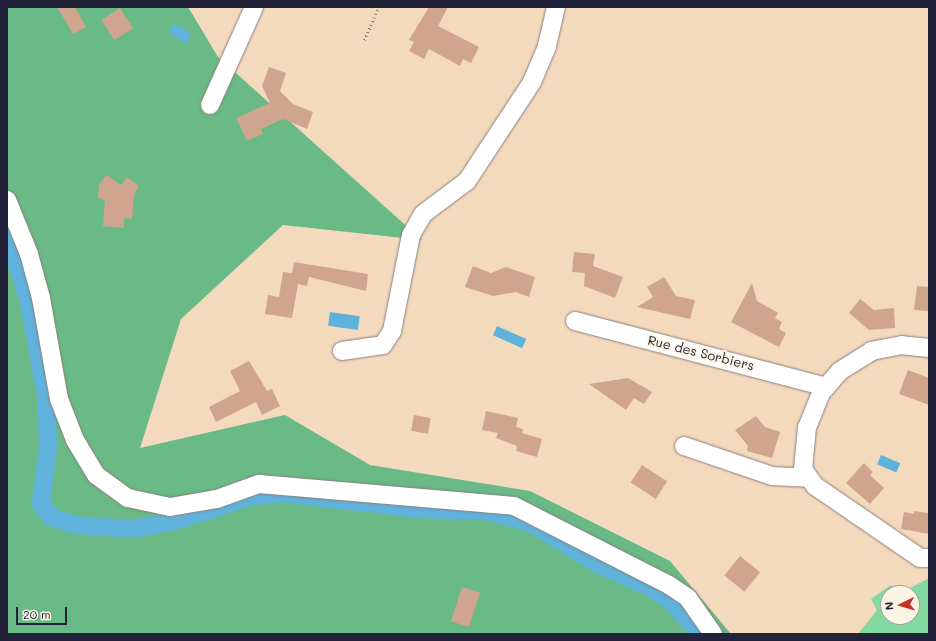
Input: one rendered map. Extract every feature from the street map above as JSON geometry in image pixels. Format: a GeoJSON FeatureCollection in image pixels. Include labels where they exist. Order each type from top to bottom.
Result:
{"type":"FeatureCollection","features":[{"type":"Feature","properties":{"kind":"street"},"geometry":{"type":"LineString","coordinates":[[210,105],[254,7]]}},
{"type":"Feature","properties":{"kind":"street"},"geometry":{"type":"LineString","coordinates":[[342,351],[383,345],[392,331],[411,235],[423,214],[467,180],[532,82],[547,46],[556,7]]}},
{"type":"Feature","properties":{"kind":"street"},"geometry":{"type":"LineString","coordinates":[[7,200],[29,254],[41,298],[59,399],[75,440],[96,475],[128,498],[170,507],[218,499],[259,484],[514,506],[554,523],[599,551],[669,585],[688,598],[713,634]]}},
{"type":"Feature","properties":{"kind":"street","name":"Rue des Sorbiers"},"geometry":{"type":"LineString","coordinates":[[576,321],[826,387]]}},
{"type":"Feature","properties":{"kind":"street"},"geometry":{"type":"LineString","coordinates":[[929,348],[902,345],[872,351],[840,371],[826,387],[808,427],[803,469],[807,478],[920,558],[929,558]]}},
{"type":"Feature","properties":{"kind":"street"},"geometry":{"type":"LineString","coordinates":[[684,446],[772,476],[807,478]]}},
{"type":"Feature","properties":{"kind":"path"},"geometry":{"type":"LineString","coordinates":[[364,40],[379,7]]}},
{"type":"Feature","properties":{"kind":"green space"},"geometry":{"type":"Polygon","coordinates":[[[7,7],[188,7],[218,57],[422,240],[283,225],[181,319],[140,448],[285,415],[370,465],[530,491],[670,561],[731,634],[7,634],[7,7]]]}},
{"type":"Feature","properties":{"kind":"green space"},"geometry":{"type":"Polygon","coordinates":[[[929,578],[929,634],[858,634],[877,610],[871,599],[880,593],[880,625],[920,625],[920,585],[916,585],[929,578]]]}},
{"type":"Feature","properties":{"kind":"water"},"geometry":{"type":"Polygon","coordinates":[[[174,23],[189,32],[188,45],[169,33],[174,23]]]}},
{"type":"Feature","properties":{"kind":"water"},"geometry":{"type":"Polygon","coordinates":[[[330,312],[360,316],[358,330],[328,326],[330,312]]]}},
{"type":"Feature","properties":{"kind":"water"},"geometry":{"type":"Polygon","coordinates":[[[497,326],[526,339],[522,348],[493,335],[497,326]]]}},
{"type":"Feature","properties":{"kind":"water"},"geometry":{"type":"Polygon","coordinates":[[[881,455],[900,463],[896,472],[877,464],[881,455]]]}},
{"type":"Feature","properties":{"kind":"building"},"geometry":{"type":"Polygon","coordinates":[[[57,7],[75,7],[86,27],[73,34],[57,7]]]}},
{"type":"Feature","properties":{"kind":"building"},"geometry":{"type":"Polygon","coordinates":[[[429,7],[448,7],[438,26],[479,47],[471,63],[463,59],[460,66],[429,49],[424,59],[409,51],[414,42],[409,40],[429,7]]]}},
{"type":"Feature","properties":{"kind":"building"},"geometry":{"type":"Polygon","coordinates":[[[120,8],[133,28],[115,40],[102,20],[120,8]]]}},
{"type":"Feature","properties":{"kind":"building"},"geometry":{"type":"Polygon","coordinates":[[[269,67],[286,73],[280,91],[293,104],[313,112],[307,129],[283,119],[261,129],[263,134],[247,141],[236,118],[270,103],[262,86],[269,67]]]}},
{"type":"Feature","properties":{"kind":"building"},"geometry":{"type":"Polygon","coordinates":[[[107,175],[121,185],[127,177],[139,186],[134,195],[132,219],[124,218],[124,228],[103,226],[105,200],[98,198],[99,184],[107,175]]]}},
{"type":"Feature","properties":{"kind":"building"},"geometry":{"type":"Polygon","coordinates":[[[574,252],[595,254],[593,266],[623,277],[615,298],[584,286],[585,273],[572,272],[574,252]]]}},
{"type":"Feature","properties":{"kind":"building"},"geometry":{"type":"Polygon","coordinates":[[[294,262],[368,274],[366,291],[309,277],[307,286],[298,284],[292,318],[265,314],[268,295],[279,297],[283,272],[292,273],[294,262]]]}},
{"type":"Feature","properties":{"kind":"building"},"geometry":{"type":"Polygon","coordinates":[[[473,266],[491,273],[506,267],[535,277],[529,297],[516,292],[493,296],[465,287],[473,266]]]}},
{"type":"Feature","properties":{"kind":"building"},"geometry":{"type":"Polygon","coordinates":[[[664,277],[676,296],[695,300],[690,319],[637,307],[653,297],[647,287],[664,277]]]}},
{"type":"Feature","properties":{"kind":"building"},"geometry":{"type":"Polygon","coordinates":[[[752,283],[757,301],[778,313],[775,318],[782,322],[779,329],[786,333],[779,347],[731,322],[752,283]]]}},
{"type":"Feature","properties":{"kind":"building"},"geometry":{"type":"Polygon","coordinates":[[[917,286],[929,287],[929,311],[914,310],[917,286]]]}},
{"type":"Feature","properties":{"kind":"building"},"geometry":{"type":"Polygon","coordinates":[[[860,299],[874,310],[894,308],[895,328],[869,330],[849,313],[860,299]]]}},
{"type":"Feature","properties":{"kind":"building"},"geometry":{"type":"Polygon","coordinates":[[[249,361],[267,391],[272,389],[280,406],[262,415],[256,402],[216,422],[209,407],[240,391],[230,371],[249,361]]]}},
{"type":"Feature","properties":{"kind":"building"},"geometry":{"type":"Polygon","coordinates":[[[908,370],[929,378],[929,405],[899,394],[908,370]]]}},
{"type":"Feature","properties":{"kind":"building"},"geometry":{"type":"Polygon","coordinates":[[[628,378],[652,392],[644,404],[634,398],[626,410],[589,384],[628,378]]]}},
{"type":"Feature","properties":{"kind":"building"},"geometry":{"type":"Polygon","coordinates":[[[486,411],[518,418],[516,427],[523,429],[522,433],[542,439],[537,457],[516,451],[517,446],[496,438],[498,433],[482,430],[486,411]]]}},
{"type":"Feature","properties":{"kind":"building"},"geometry":{"type":"Polygon","coordinates":[[[414,415],[431,418],[428,434],[411,431],[414,415]]]}},
{"type":"Feature","properties":{"kind":"building"},"geometry":{"type":"Polygon","coordinates":[[[756,416],[765,427],[780,432],[772,458],[747,451],[748,446],[735,430],[756,416]]]}},
{"type":"Feature","properties":{"kind":"building"},"geometry":{"type":"Polygon","coordinates":[[[864,463],[873,472],[870,475],[884,488],[870,504],[846,483],[864,463]]]}},
{"type":"Feature","properties":{"kind":"building"},"geometry":{"type":"Polygon","coordinates":[[[642,465],[667,481],[656,499],[631,483],[642,465]]]}},
{"type":"Feature","properties":{"kind":"building"},"geometry":{"type":"Polygon","coordinates":[[[914,511],[929,513],[929,534],[901,529],[904,512],[914,514],[914,511]]]}},
{"type":"Feature","properties":{"kind":"building"},"geometry":{"type":"Polygon","coordinates":[[[740,556],[760,572],[744,592],[724,575],[740,556]]]}},
{"type":"Feature","properties":{"kind":"building"},"geometry":{"type":"Polygon","coordinates":[[[462,587],[480,593],[469,627],[451,621],[462,587]]]}},
{"type":"Feature","properties":{"kind":"waterway"},"geometry":{"type":"LineString","coordinates":[[7,229],[29,303],[46,395],[48,446],[41,504],[51,517],[75,525],[133,529],[175,521],[249,497],[281,493],[418,509],[486,511],[531,523],[596,563],[650,587],[672,602],[700,634]]}}]}
